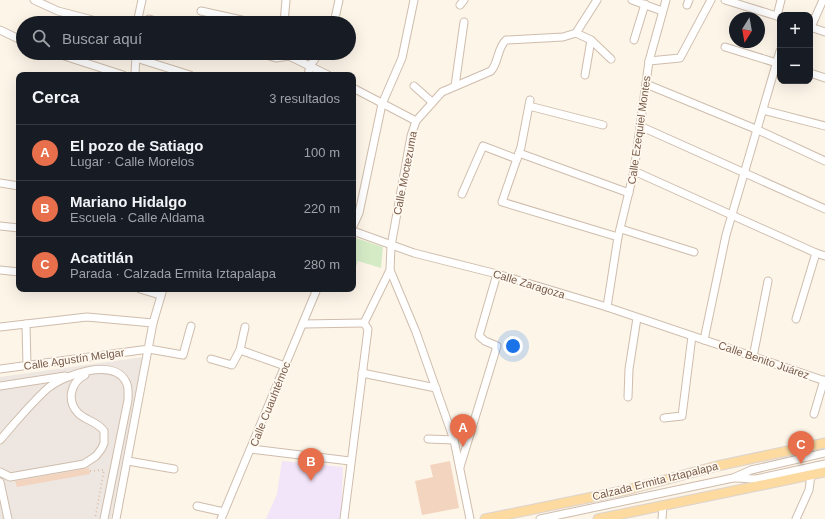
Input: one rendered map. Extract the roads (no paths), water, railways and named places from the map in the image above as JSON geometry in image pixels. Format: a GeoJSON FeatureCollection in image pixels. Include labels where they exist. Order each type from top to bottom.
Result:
{"type":"FeatureCollection","features":[{"type":"Feature","properties":{"kind":"main road","name":"Calzada Ermita Iztapalapa"},"geometry":{"type":"LineString","coordinates":[[485,519],[627,490],[717,466],[825,444]]}},
{"type":"Feature","properties":{"kind":"main road","name":"Calzada Ermita Iztapalapa"},"geometry":{"type":"LineString","coordinates":[[598,519],[825,472]]}},
{"type":"Feature","properties":{"kind":"street"},"geometry":{"type":"LineString","coordinates":[[34,0],[58,11],[77,16]]}},
{"type":"Feature","properties":{"kind":"street"},"geometry":{"type":"LineString","coordinates":[[139,16],[142,0]]}},
{"type":"Feature","properties":{"kind":"street"},"geometry":{"type":"LineString","coordinates":[[285,16],[286,0]]}},
{"type":"Feature","properties":{"kind":"street"},"geometry":{"type":"LineString","coordinates":[[336,16],[339,0]]}},
{"type":"Feature","properties":{"kind":"street"},"geometry":{"type":"LineString","coordinates":[[356,220],[359,214],[382,104],[402,58],[414,0]]}},
{"type":"Feature","properties":{"kind":"street"},"geometry":{"type":"LineString","coordinates":[[597,0],[576,33],[591,40],[611,59]]}},
{"type":"Feature","properties":{"kind":"street"},"geometry":{"type":"LineString","coordinates":[[632,0],[662,11]]}},
{"type":"Feature","properties":{"kind":"street","name":"Calle Ezequiel Montes"},"geometry":{"type":"LineString","coordinates":[[607,307],[619,233],[634,171],[642,127],[649,61],[666,0]]}},
{"type":"Feature","properties":{"kind":"street"},"geometry":{"type":"LineString","coordinates":[[649,61],[680,58],[711,0]]}},
{"type":"Feature","properties":{"kind":"street"},"geometry":{"type":"LineString","coordinates":[[725,0],[777,17]]}},
{"type":"Feature","properties":{"kind":"street"},"geometry":{"type":"LineString","coordinates":[[779,12],[781,0]]}},
{"type":"Feature","properties":{"kind":"street"},"geometry":{"type":"LineString","coordinates":[[813,21],[823,0]]}},
{"type":"Feature","properties":{"kind":"street"},"geometry":{"type":"LineString","coordinates":[[634,40],[645,4]]}},
{"type":"Feature","properties":{"kind":"street"},"geometry":{"type":"LineString","coordinates":[[201,11],[221,16]]}},
{"type":"Feature","properties":{"kind":"street"},"geometry":{"type":"LineString","coordinates":[[454,86],[464,22]]}},
{"type":"Feature","properties":{"kind":"street"},"geometry":{"type":"LineString","coordinates":[[813,28],[825,32]]}},
{"type":"Feature","properties":{"kind":"street"},"geometry":{"type":"LineString","coordinates":[[0,30],[16,38]]}},
{"type":"Feature","properties":{"kind":"street","name":"Calle Moctezuma"},"geometry":{"type":"LineString","coordinates":[[390,270],[391,246],[411,136],[416,121],[442,92],[491,72],[496,66],[501,44],[506,40],[563,37],[576,33]]}},
{"type":"Feature","properties":{"kind":"street"},"geometry":{"type":"LineString","coordinates":[[585,75],[591,40]]}},
{"type":"Feature","properties":{"kind":"street"},"geometry":{"type":"LineString","coordinates":[[725,47],[777,63]]}},
{"type":"Feature","properties":{"kind":"street"},"geometry":{"type":"LineString","coordinates":[[77,60],[114,72]]}},
{"type":"Feature","properties":{"kind":"street"},"geometry":{"type":"LineString","coordinates":[[135,72],[136,60]]}},
{"type":"Feature","properties":{"kind":"street"},"geometry":{"type":"LineString","coordinates":[[147,60],[181,72]]}},
{"type":"Feature","properties":{"kind":"street"},"geometry":{"type":"LineString","coordinates":[[298,60],[322,72]]}},
{"type":"Feature","properties":{"kind":"street"},"geometry":{"type":"LineString","coordinates":[[309,72],[310,66],[314,60]]}},
{"type":"Feature","properties":{"kind":"street"},"geometry":{"type":"LineString","coordinates":[[704,340],[726,235],[777,66]]}},
{"type":"Feature","properties":{"kind":"street"},"geometry":{"type":"LineString","coordinates":[[813,74],[825,78]]}},
{"type":"Feature","properties":{"kind":"street"},"geometry":{"type":"LineString","coordinates":[[646,84],[758,130],[825,161]]}},
{"type":"Feature","properties":{"kind":"street"},"geometry":{"type":"LineString","coordinates":[[414,86],[432,102]]}},
{"type":"Feature","properties":{"kind":"street"},"geometry":{"type":"LineString","coordinates":[[356,90],[416,121]]}},
{"type":"Feature","properties":{"kind":"street"},"geometry":{"type":"LineString","coordinates":[[603,126],[530,103],[518,156],[502,202],[694,252]]}},
{"type":"Feature","properties":{"kind":"street"},"geometry":{"type":"LineString","coordinates":[[763,110],[825,126]]}},
{"type":"Feature","properties":{"kind":"street"},"geometry":{"type":"LineString","coordinates":[[642,127],[825,209]]}},
{"type":"Feature","properties":{"kind":"street"},"geometry":{"type":"LineString","coordinates":[[462,194],[483,146],[518,156],[629,193]]}},
{"type":"Feature","properties":{"kind":"street"},"geometry":{"type":"LineString","coordinates":[[634,171],[825,256]]}},
{"type":"Feature","properties":{"kind":"street"},"geometry":{"type":"LineString","coordinates":[[0,183],[16,186]]}},
{"type":"Feature","properties":{"kind":"street"},"geometry":{"type":"LineString","coordinates":[[0,226],[16,228]]}},
{"type":"Feature","properties":{"kind":"street","name":"Calle Zaragoza"},"geometry":{"type":"LineString","coordinates":[[356,232],[391,246],[497,274],[607,307],[704,340]]}},
{"type":"Feature","properties":{"kind":"street"},"geometry":{"type":"LineString","coordinates":[[796,319],[816,253]]}},
{"type":"Feature","properties":{"kind":"street"},"geometry":{"type":"LineString","coordinates":[[0,270],[16,272]]}},
{"type":"Feature","properties":{"kind":"street"},"geometry":{"type":"LineString","coordinates":[[364,323],[390,270]]}},
{"type":"Feature","properties":{"kind":"street"},"geometry":{"type":"LineString","coordinates":[[390,270],[416,332],[454,440],[470,519]]}},
{"type":"Feature","properties":{"kind":"street"},"geometry":{"type":"LineString","coordinates":[[460,468],[498,346],[485,341],[479,336],[497,274]]}},
{"type":"Feature","properties":{"kind":"street"},"geometry":{"type":"LineString","coordinates":[[753,357],[768,282]]}},
{"type":"Feature","properties":{"kind":"street"},"geometry":{"type":"LineString","coordinates":[[116,519],[153,322],[162,292]]}},
{"type":"Feature","properties":{"kind":"street","name":"Calle Cuauhtémoc"},"geometry":{"type":"LineString","coordinates":[[223,516],[316,292]]}},
{"type":"Feature","properties":{"kind":"street"},"geometry":{"type":"LineString","coordinates":[[0,327],[87,317],[153,322]]}},
{"type":"Feature","properties":{"kind":"street"},"geometry":{"type":"LineString","coordinates":[[628,397],[629,369],[637,318]]}},
{"type":"Feature","properties":{"kind":"street"},"geometry":{"type":"LineString","coordinates":[[303,324],[364,323]]}},
{"type":"Feature","properties":{"kind":"street"},"geometry":{"type":"LineString","coordinates":[[344,519],[350,461],[368,329],[364,323]]}},
{"type":"Feature","properties":{"kind":"street"},"geometry":{"type":"LineString","coordinates":[[26,324],[27,366]]}},
{"type":"Feature","properties":{"kind":"street","name":"Calle Agustín Melgar"},"geometry":{"type":"LineString","coordinates":[[0,369],[149,349],[183,355],[191,326]]}},
{"type":"Feature","properties":{"kind":"street"},"geometry":{"type":"LineString","coordinates":[[211,359],[232,365],[240,350],[245,327]]}},
{"type":"Feature","properties":{"kind":"street"},"geometry":{"type":"LineString","coordinates":[[664,418],[682,416],[692,336]]}},
{"type":"Feature","properties":{"kind":"street","name":"Calle Benito Juárez"},"geometry":{"type":"LineString","coordinates":[[704,340],[825,380]]}},
{"type":"Feature","properties":{"kind":"street"},"geometry":{"type":"LineString","coordinates":[[240,350],[285,366]]}},
{"type":"Feature","properties":{"kind":"street"},"geometry":{"type":"LineString","coordinates":[[0,386],[110,369],[117,372],[126,382],[128,400],[104,519]]}},
{"type":"Feature","properties":{"kind":"street"},"geometry":{"type":"LineString","coordinates":[[0,472],[10,477],[84,464],[96,456],[104,442],[104,431],[95,422],[80,414],[76,410],[72,393],[73,387],[78,379],[94,371]]}},
{"type":"Feature","properties":{"kind":"street"},"geometry":{"type":"LineString","coordinates":[[362,373],[436,388]]}},
{"type":"Feature","properties":{"kind":"street"},"geometry":{"type":"LineString","coordinates":[[0,440],[48,388],[71,375]]}},
{"type":"Feature","properties":{"kind":"street"},"geometry":{"type":"LineString","coordinates":[[814,414],[825,380]]}},
{"type":"Feature","properties":{"kind":"street"},"geometry":{"type":"LineString","coordinates":[[0,433],[8,431]]}},
{"type":"Feature","properties":{"kind":"street"},"geometry":{"type":"LineString","coordinates":[[428,439],[454,440]]}},
{"type":"Feature","properties":{"kind":"street"},"geometry":{"type":"LineString","coordinates":[[251,449],[350,461]]}},
{"type":"Feature","properties":{"kind":"street"},"geometry":{"type":"LineString","coordinates":[[540,519],[733,478],[752,470],[825,453]]}},
{"type":"Feature","properties":{"kind":"street"},"geometry":{"type":"LineString","coordinates":[[128,461],[174,469]]}},
{"type":"Feature","properties":{"kind":"street"},"geometry":{"type":"LineString","coordinates":[[733,478],[756,480],[825,464]]}},
{"type":"Feature","properties":{"kind":"street"},"geometry":{"type":"LineString","coordinates":[[796,519],[809,490],[811,475]]}},
{"type":"Feature","properties":{"kind":"street"},"geometry":{"type":"LineString","coordinates":[[0,482],[8,519]]}},
{"type":"Feature","properties":{"kind":"street"},"geometry":{"type":"LineString","coordinates":[[662,519],[663,505]]}},
{"type":"Feature","properties":{"kind":"street"},"geometry":{"type":"LineString","coordinates":[[197,506],[223,516]]}},
{"type":"Feature","properties":{"kind":"place","name":"El pozo de Satiago"},"geometry":{"type":"Point","coordinates":[463,447]}},
{"type":"Feature","properties":{"kind":"place","name":"Acatitlán"},"geometry":{"type":"Point","coordinates":[801,464]}},
{"type":"Feature","properties":{"kind":"place","name":"Mariano Hidalgo"},"geometry":{"type":"Point","coordinates":[311,481]}}]}
